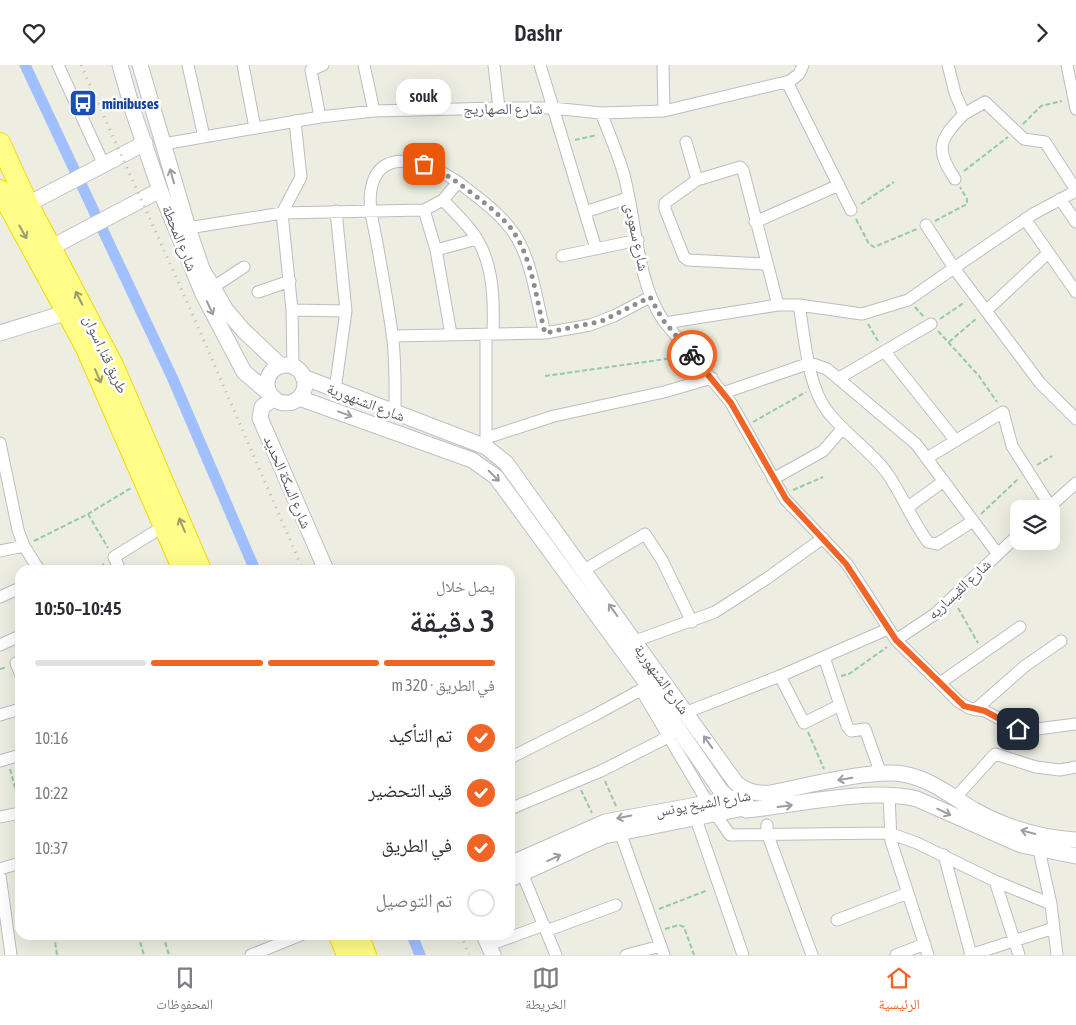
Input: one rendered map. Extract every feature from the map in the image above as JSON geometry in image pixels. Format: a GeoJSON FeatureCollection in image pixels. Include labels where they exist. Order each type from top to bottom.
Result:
{"type":"FeatureCollection","features":[{"type":"Feature","properties":{"kind":"highway","name":"طريق قنا, اسوان"},"geometry":{"type":"LineString","coordinates":[[0,143],[28,205],[52,247],[114,367],[200,565]]}},
{"type":"Feature","properties":{"kind":"highway","name":"طريق قنا, اسوان"},"geometry":{"type":"LineString","coordinates":[[0,189],[85,346],[181,565]]}},
{"type":"Feature","properties":{"kind":"highway"},"geometry":{"type":"LineString","coordinates":[[341,940],[347,955]]}},
{"type":"Feature","properties":{"kind":"highway"},"geometry":{"type":"LineString","coordinates":[[360,940],[366,955]]}},
{"type":"Feature","properties":{"kind":"street"},"geometry":{"type":"LineString","coordinates":[[58,65],[104,165]]}},
{"type":"Feature","properties":{"kind":"street","name":"شارع المحطة"},"geometry":{"type":"LineString","coordinates":[[120,65],[160,190],[183,250],[244,372],[272,396]]}},
{"type":"Feature","properties":{"kind":"street","name":"شارع المحطة"},"geometry":{"type":"LineString","coordinates":[[140,65],[202,269],[212,288],[243,330],[293,370]]}},
{"type":"Feature","properties":{"kind":"street"},"geometry":{"type":"LineString","coordinates":[[188,65],[204,137]]}},
{"type":"Feature","properties":{"kind":"street"},"geometry":{"type":"LineString","coordinates":[[243,65],[255,128]]}},
{"type":"Feature","properties":{"kind":"street"},"geometry":{"type":"LineString","coordinates":[[320,117],[311,70],[323,65]]}},
{"type":"Feature","properties":{"kind":"street"},"geometry":{"type":"LineString","coordinates":[[364,65],[374,111]]}},
{"type":"Feature","properties":{"kind":"street"},"geometry":{"type":"LineString","coordinates":[[494,65],[499,108]]}},
{"type":"Feature","properties":{"kind":"street"},"geometry":{"type":"LineString","coordinates":[[540,65],[596,249]]}},
{"type":"Feature","properties":{"kind":"street"},"geometry":{"type":"LineString","coordinates":[[663,65],[664,111]]}},
{"type":"Feature","properties":{"kind":"street"},"geometry":{"type":"LineString","coordinates":[[948,65],[955,93],[964,114]]}},
{"type":"Feature","properties":{"kind":"street"},"geometry":{"type":"LineString","coordinates":[[1067,65],[1076,109]]}},
{"type":"Feature","properties":{"kind":"street","name":"شارع الصهاريج"},"geometry":{"type":"LineString","coordinates":[[163,144],[320,117],[374,111],[499,108],[552,109],[601,113],[664,111],[787,81],[795,78],[802,66]]}},
{"type":"Feature","properties":{"kind":"street"},"geometry":{"type":"LineString","coordinates":[[787,81],[851,210]]}},
{"type":"Feature","properties":{"kind":"street"},"geometry":{"type":"LineString","coordinates":[[665,323],[778,305],[799,305],[862,314],[908,300],[1025,219],[1076,191],[1046,142],[1024,139],[985,102],[964,114],[949,130],[942,146],[944,162],[954,179]]}},
{"type":"Feature","properties":{"kind":"street","name":"شارع سعودى"},"geometry":{"type":"LineString","coordinates":[[601,113],[624,174],[650,297],[665,323],[723,393],[745,426],[782,494],[860,582],[896,640],[964,706],[985,711],[1022,731],[1076,724]]}},
{"type":"Feature","properties":{"kind":"street"},"geometry":{"type":"LineString","coordinates":[[293,370],[272,372],[269,377],[268,388],[272,396],[284,402],[299,398],[305,386],[293,370],[290,281],[282,213],[302,177],[295,121]]}},
{"type":"Feature","properties":{"kind":"street"},"geometry":{"type":"LineString","coordinates":[[686,142],[697,180]]}},
{"type":"Feature","properties":{"kind":"street"},"geometry":{"type":"LineString","coordinates":[[28,205],[145,143]]}},
{"type":"Feature","properties":{"kind":"street"},"geometry":{"type":"LineString","coordinates":[[395,414],[392,336],[371,210],[372,187],[375,177],[392,162],[404,161],[424,164],[441,171],[458,182],[500,216],[519,242],[526,261],[545,333]]}},
{"type":"Feature","properties":{"kind":"street"},"geometry":{"type":"LineString","coordinates":[[766,264],[694,261],[684,257],[665,203],[697,180],[740,167],[744,170],[755,222],[778,305]]}},
{"type":"Feature","properties":{"kind":"street"},"geometry":{"type":"LineString","coordinates":[[188,228],[282,213],[424,210],[443,200],[458,182]]}},
{"type":"Feature","properties":{"kind":"street"},"geometry":{"type":"LineString","coordinates":[[755,222],[839,185]]}},
{"type":"Feature","properties":{"kind":"street"},"geometry":{"type":"LineString","coordinates":[[52,247],[160,190]]}},
{"type":"Feature","properties":{"kind":"street"},"geometry":{"type":"LineString","coordinates":[[585,212],[628,198]]}},
{"type":"Feature","properties":{"kind":"street"},"geometry":{"type":"LineString","coordinates":[[1060,199],[1076,222]]}},
{"type":"Feature","properties":{"kind":"street"},"geometry":{"type":"LineString","coordinates":[[443,200],[477,239],[486,259],[491,281],[494,303],[490,334],[486,443],[554,416],[712,378]]}},
{"type":"Feature","properties":{"kind":"street"},"geometry":{"type":"LineString","coordinates":[[424,210],[436,250],[451,334]]}},
{"type":"Feature","properties":{"kind":"street"},"geometry":{"type":"LineString","coordinates":[[335,390],[346,311],[336,211]]}},
{"type":"Feature","properties":{"kind":"street"},"geometry":{"type":"LineString","coordinates":[[1025,219],[1076,292]]}},
{"type":"Feature","properties":{"kind":"street"},"geometry":{"type":"LineString","coordinates":[[926,225],[954,268],[1040,383],[1076,419]]}},
{"type":"Feature","properties":{"kind":"street"},"geometry":{"type":"LineString","coordinates":[[436,250],[477,239]]}},
{"type":"Feature","properties":{"kind":"street"},"geometry":{"type":"LineString","coordinates":[[562,256],[638,240]]}},
{"type":"Feature","properties":{"kind":"street"},"geometry":{"type":"LineString","coordinates":[[987,310],[1048,253]]}},
{"type":"Feature","properties":{"kind":"street"},"geometry":{"type":"LineString","coordinates":[[212,288],[244,267]]}},
{"type":"Feature","properties":{"kind":"street"},"geometry":{"type":"LineString","coordinates":[[258,292],[290,281]]}},
{"type":"Feature","properties":{"kind":"street"},"geometry":{"type":"LineString","coordinates":[[392,336],[545,333],[606,319],[650,297]]}},
{"type":"Feature","properties":{"kind":"street"},"geometry":{"type":"LineString","coordinates":[[799,305],[814,388],[826,410],[887,473],[926,539],[931,544],[937,544],[973,521]]}},
{"type":"Feature","properties":{"kind":"street"},"geometry":{"type":"LineString","coordinates":[[292,310],[346,311]]}},
{"type":"Feature","properties":{"kind":"street"},"geometry":{"type":"LineString","coordinates":[[0,333],[68,312]]}},
{"type":"Feature","properties":{"kind":"street"},"geometry":{"type":"LineString","coordinates":[[839,377],[932,324]]}},
{"type":"Feature","properties":{"kind":"street"},"geometry":{"type":"LineString","coordinates":[[885,352],[956,441]]}},
{"type":"Feature","properties":{"kind":"street"},"geometry":{"type":"LineString","coordinates":[[723,393],[810,363],[820,365],[839,377],[906,434],[927,458],[997,553]]}},
{"type":"Feature","properties":{"kind":"street","name":"شارع الشنهورية"},"geometry":{"type":"LineString","coordinates":[[293,370],[335,390],[395,414],[486,443],[514,473],[736,783],[746,791],[758,794]]}},
{"type":"Feature","properties":{"kind":"street","name":"شارع السكة الحديد"},"geometry":{"type":"LineString","coordinates":[[272,396],[262,407],[260,418],[324,565]]}},
{"type":"Feature","properties":{"kind":"street","name":"شارع الشنهورية"},"geometry":{"type":"LineString","coordinates":[[299,398],[472,460],[485,467],[505,489],[645,687],[675,733],[728,799],[746,810]]}},
{"type":"Feature","properties":{"kind":"street"},"geometry":{"type":"LineString","coordinates":[[927,458],[1003,412],[1012,446],[1045,500]]}},
{"type":"Feature","properties":{"kind":"street"},"geometry":{"type":"LineString","coordinates":[[773,479],[822,451],[843,428]]}},
{"type":"Feature","properties":{"kind":"street"},"geometry":{"type":"LineString","coordinates":[[0,443],[18,530],[24,546],[36,565]]}},
{"type":"Feature","properties":{"kind":"street"},"geometry":{"type":"LineString","coordinates":[[908,507],[944,481]]}},
{"type":"Feature","properties":{"kind":"street"},"geometry":{"type":"LineString","coordinates":[[1057,500],[1076,483]]}},
{"type":"Feature","properties":{"kind":"street"},"geometry":{"type":"LineString","coordinates":[[118,565],[114,557],[164,526]]}},
{"type":"Feature","properties":{"kind":"street"},"geometry":{"type":"LineString","coordinates":[[584,569],[645,534],[662,560],[692,622]]}},
{"type":"Feature","properties":{"kind":"street"},"geometry":{"type":"LineString","coordinates":[[636,641],[692,622],[734,601],[823,538]]}},
{"type":"Feature","properties":{"kind":"street","name":"شارع القيساريه"},"geometry":{"type":"LineString","coordinates":[[896,640],[935,614],[1010,542]]}},
{"type":"Feature","properties":{"kind":"street"},"geometry":{"type":"LineString","coordinates":[[0,551],[24,546]]}},
{"type":"Feature","properties":{"kind":"street"},"geometry":{"type":"LineString","coordinates":[[0,597],[15,590]]}},
{"type":"Feature","properties":{"kind":"street"},"geometry":{"type":"LineString","coordinates":[[940,683],[1020,627]]}},
{"type":"Feature","properties":{"kind":"street"},"geometry":{"type":"LineString","coordinates":[[686,713],[780,676],[888,629]]}},
{"type":"Feature","properties":{"kind":"street"},"geometry":{"type":"LineString","coordinates":[[0,645],[15,638]]}},
{"type":"Feature","properties":{"kind":"street"},"geometry":{"type":"LineString","coordinates":[[975,710],[1025,666],[1061,641]]}},
{"type":"Feature","properties":{"kind":"street"},"geometry":{"type":"LineString","coordinates":[[824,657],[849,731],[864,728],[880,774]]}},
{"type":"Feature","properties":{"kind":"street"},"geometry":{"type":"LineString","coordinates":[[780,676],[804,723],[840,705]]}},
{"type":"Feature","properties":{"kind":"street"},"geometry":{"type":"LineString","coordinates":[[515,755],[645,687]]}},
{"type":"Feature","properties":{"kind":"street"},"geometry":{"type":"LineString","coordinates":[[0,715],[15,710]]}},
{"type":"Feature","properties":{"kind":"street"},"geometry":{"type":"LineString","coordinates":[[515,807],[601,771],[675,733],[708,803],[730,835],[767,829],[889,833],[944,855],[996,881],[1051,903]]}},
{"type":"Feature","properties":{"kind":"street"},"geometry":{"type":"LineString","coordinates":[[955,798],[995,754],[1048,769],[1076,767]]}},
{"type":"Feature","properties":{"kind":"street"},"geometry":{"type":"LineString","coordinates":[[758,794],[880,774],[902,774],[921,779],[939,787],[997,821],[1019,829],[1076,840]]}},
{"type":"Feature","properties":{"kind":"street","name":"شارع الشيخ يونس"},"geometry":{"type":"LineString","coordinates":[[516,876],[589,842],[620,825],[708,803],[758,794]]}},
{"type":"Feature","properties":{"kind":"street","name":"شارع الشيخ يونس"},"geometry":{"type":"LineString","coordinates":[[515,862],[597,825],[696,819],[746,810],[758,794]]}},
{"type":"Feature","properties":{"kind":"street"},"geometry":{"type":"LineString","coordinates":[[746,810],[889,794],[917,799],[996,835],[1039,850],[1076,856]]}},
{"type":"Feature","properties":{"kind":"street"},"geometry":{"type":"LineString","coordinates":[[889,794],[889,833],[926,950],[896,955]]}},
{"type":"Feature","properties":{"kind":"street"},"geometry":{"type":"LineString","coordinates":[[0,817],[15,814]]}},
{"type":"Feature","properties":{"kind":"street"},"geometry":{"type":"LineString","coordinates":[[696,819],[742,955]]}},
{"type":"Feature","properties":{"kind":"street"},"geometry":{"type":"LineString","coordinates":[[620,825],[663,950],[626,955]]}},
{"type":"Feature","properties":{"kind":"street"},"geometry":{"type":"LineString","coordinates":[[767,829],[812,955]]}},
{"type":"Feature","properties":{"kind":"street"},"geometry":{"type":"LineString","coordinates":[[1039,850],[1051,903],[1057,955]]}},
{"type":"Feature","properties":{"kind":"street"},"geometry":{"type":"LineString","coordinates":[[944,855],[971,955],[1054,927]]}},
{"type":"Feature","properties":{"kind":"street"},"geometry":{"type":"LineString","coordinates":[[0,869],[15,864]]}},
{"type":"Feature","properties":{"kind":"street"},"geometry":{"type":"LineString","coordinates":[[0,875],[11,955]]}},
{"type":"Feature","properties":{"kind":"street"},"geometry":{"type":"LineString","coordinates":[[516,876],[545,928],[556,955]]}},
{"type":"Feature","properties":{"kind":"street"},"geometry":{"type":"LineString","coordinates":[[996,881],[1016,940],[1019,955]]}},
{"type":"Feature","properties":{"kind":"street"},"geometry":{"type":"LineString","coordinates":[[837,920],[908,893]]}},
{"type":"Feature","properties":{"kind":"street"},"geometry":{"type":"LineString","coordinates":[[515,937],[616,905]]}},
{"type":"Feature","properties":{"kind":"street"},"geometry":{"type":"LineString","coordinates":[[251,955],[288,940]]}},
{"type":"Feature","properties":{"kind":"street"},"geometry":{"type":"LineString","coordinates":[[489,945],[505,940]]}},
{"type":"Feature","properties":{"kind":"path"},"geometry":{"type":"LineString","coordinates":[[563,142],[608,133]]}},
{"type":"Feature","properties":{"kind":"path"},"geometry":{"type":"LineString","coordinates":[[894,182],[851,210],[869,244],[874,247],[926,225],[967,204],[967,199],[954,179]]}},
{"type":"Feature","properties":{"kind":"path"},"geometry":{"type":"LineString","coordinates":[[932,324],[975,295]]}},
{"type":"Feature","properties":{"kind":"path"},"geometry":{"type":"LineString","coordinates":[[908,300],[979,375],[1003,412]]}},
{"type":"Feature","properties":{"kind":"path"},"geometry":{"type":"LineString","coordinates":[[949,342],[987,310]]}},
{"type":"Feature","properties":{"kind":"path"},"geometry":{"type":"LineString","coordinates":[[862,314],[885,352]]}},
{"type":"Feature","properties":{"kind":"path"},"geometry":{"type":"LineString","coordinates":[[545,376],[692,355]]}},
{"type":"Feature","properties":{"kind":"path"},"geometry":{"type":"LineString","coordinates":[[745,426],[814,388]]}},
{"type":"Feature","properties":{"kind":"path"},"geometry":{"type":"LineString","coordinates":[[973,521],[1028,470],[1052,456]]}},
{"type":"Feature","properties":{"kind":"path"},"geometry":{"type":"LineString","coordinates":[[782,494],[823,477]]}},
{"type":"Feature","properties":{"kind":"path"},"geometry":{"type":"LineString","coordinates":[[24,546],[88,514],[144,481]]}},
{"type":"Feature","properties":{"kind":"path"},"geometry":{"type":"LineString","coordinates":[[88,514],[114,557]]}},
{"type":"Feature","properties":{"kind":"path"},"geometry":{"type":"LineString","coordinates":[[952,597],[984,652]]}},
{"type":"Feature","properties":{"kind":"path"},"geometry":{"type":"LineString","coordinates":[[831,678],[850,674],[896,640]]}},
{"type":"Feature","properties":{"kind":"path"},"geometry":{"type":"LineString","coordinates":[[804,723],[830,782]]}},
{"type":"Feature","properties":{"kind":"path"},"geometry":{"type":"LineString","coordinates":[[4,760],[15,792]]}},
{"type":"Feature","properties":{"kind":"path"},"geometry":{"type":"LineString","coordinates":[[601,771],[620,825]]}},
{"type":"Feature","properties":{"kind":"path"},"geometry":{"type":"LineString","coordinates":[[577,781],[597,825]]}},
{"type":"Feature","properties":{"kind":"path"},"geometry":{"type":"LineString","coordinates":[[649,913],[718,886]]}},
{"type":"Feature","properties":{"kind":"path"},"geometry":{"type":"LineString","coordinates":[[656,932],[679,925],[684,927],[694,955]]}},
{"type":"Feature","properties":{"kind":"path"},"geometry":{"type":"LineString","coordinates":[[55,940],[57,955]]}},
{"type":"Feature","properties":{"kind":"path"},"geometry":{"type":"LineString","coordinates":[[140,940],[144,955]]}},
{"type":"Feature","properties":{"kind":"path"},"geometry":{"type":"LineString","coordinates":[[164,940],[169,955]]}},
{"type":"Feature","properties":{"kind":"waterway"},"geometry":{"type":"LineString","coordinates":[[25,65],[172,377],[253,565]]}},
{"type":"Feature","properties":{"kind":"waterway"},"geometry":{"type":"LineString","coordinates":[[414,940],[420,955]]}},
{"type":"Feature","properties":{"kind":"railway"},"geometry":{"type":"LineString","coordinates":[[81,65],[192,313],[301,565]]}},
{"type":"Feature","properties":{"kind":"railway"},"geometry":{"type":"LineString","coordinates":[[463,940],[469,955]]}},
{"type":"Feature","properties":{"kind":"way so far"},"geometry":{"type":"LineString","coordinates":[[424,164],[441,171],[458,182],[500,216],[511,229],[519,242],[526,261],[545,333],[590,325],[614,317],[650,297],[663,320],[692,355]]}},
{"type":"Feature","properties":{"kind":"place","name":"minibuses"},"geometry":{"type":"Point","coordinates":[83,103]}},
{"type":"Feature","properties":{"kind":"place","name":"souk"},"geometry":{"type":"Point","coordinates":[424,164]}},
{"type":"Feature","properties":{"kind":"route"},"geometry":{"type":"LineString","coordinates":[[692,355],[731,403],[786,499],[846,564],[871,598],[896,640],[964,706],[969,709],[985,711],[1018,729]]}}]}
